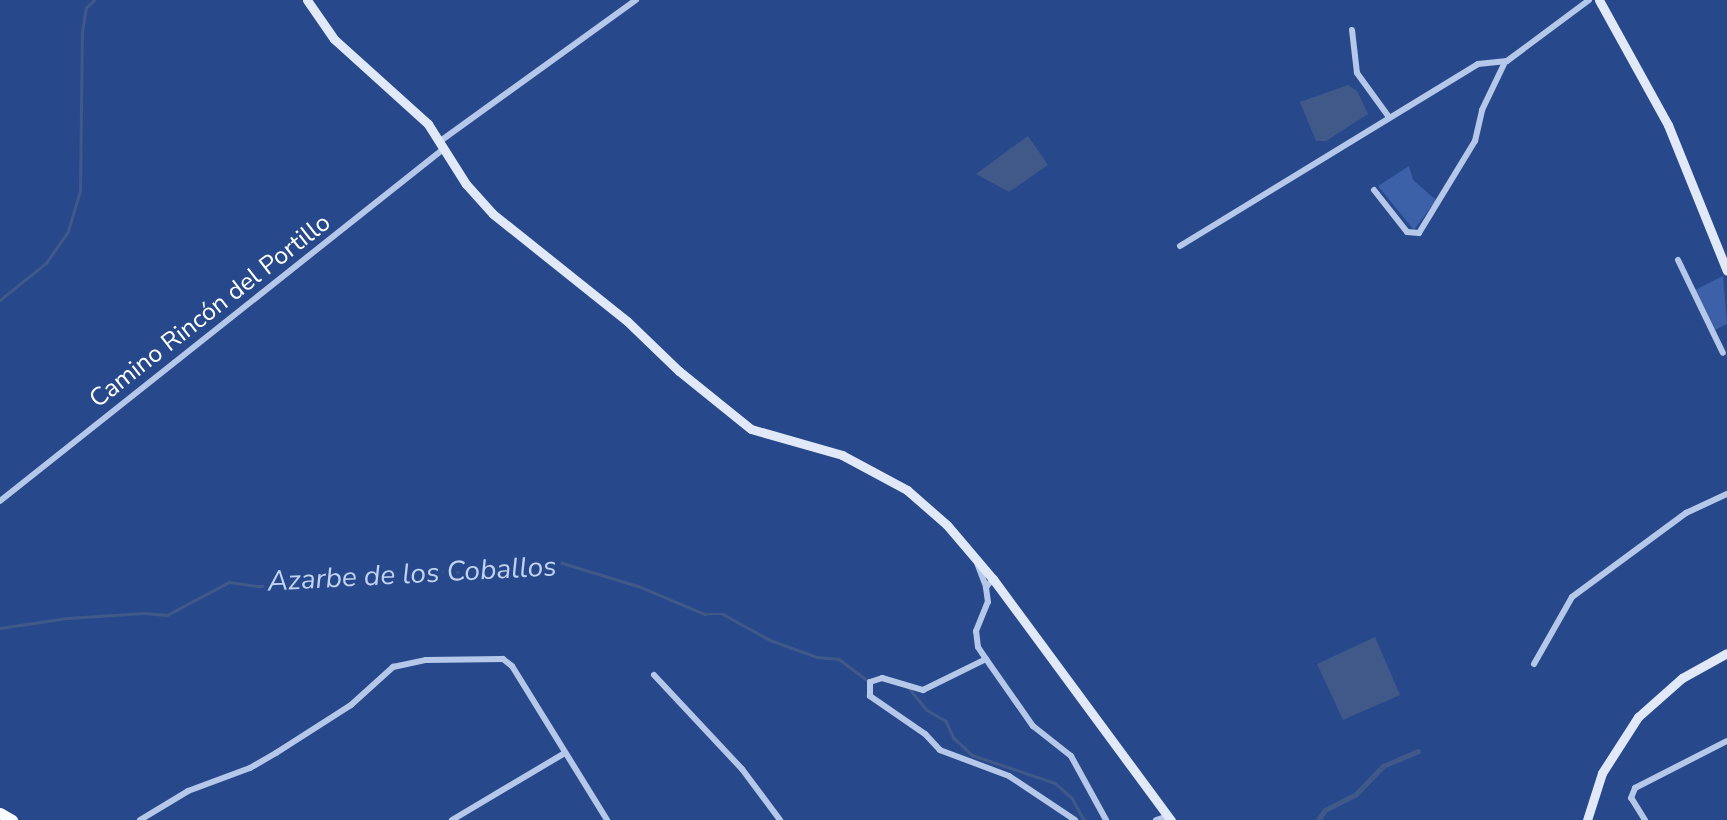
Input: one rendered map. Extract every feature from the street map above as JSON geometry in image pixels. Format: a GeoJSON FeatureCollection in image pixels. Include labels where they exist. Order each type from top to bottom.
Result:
{"type":"FeatureCollection","features":[{"type":"Feature","properties":{"kind":"main road"},"geometry":{"type":"LineString","coordinates":[[307,0],[334,39],[428,124],[440,146],[494,214],[627,321],[732,415],[751,429],[842,454],[908,490],[976,557],[989,583],[1169,818]]}},
{"type":"Feature","properties":{"kind":"main road"},"geometry":{"type":"LineString","coordinates":[[1598,0],[1668,125],[1727,271]]}},
{"type":"Feature","properties":{"kind":"main road"},"geometry":{"type":"LineString","coordinates":[[1588,820],[1602,773],[1638,718],[1682,678],[1727,653]]}},
{"type":"Feature","properties":{"kind":"main road"},"geometry":{"type":"LineString","coordinates":[[0,813],[12,820]]}},
{"type":"Feature","properties":{"kind":"street","name":"Camino Rincón del Portillo"},"geometry":{"type":"LineString","coordinates":[[0,500],[440,146],[636,0]]}},
{"type":"Feature","properties":{"kind":"street"},"geometry":{"type":"LineString","coordinates":[[1374,190],[1407,232],[1419,233],[1469,152],[1505,62],[1588,0]]}},
{"type":"Feature","properties":{"kind":"street"},"geometry":{"type":"LineString","coordinates":[[1352,30],[1357,73],[1389,118]]}},
{"type":"Feature","properties":{"kind":"street"},"geometry":{"type":"LineString","coordinates":[[1180,246],[1478,64],[1505,62]]}},
{"type":"Feature","properties":{"kind":"street"},"geometry":{"type":"LineString","coordinates":[[1678,260],[1723,347]]}},
{"type":"Feature","properties":{"kind":"street"},"geometry":{"type":"LineString","coordinates":[[1534,664],[1572,597],[1686,513],[1727,494]]}},
{"type":"Feature","properties":{"kind":"street"},"geometry":{"type":"LineString","coordinates":[[989,583],[988,602],[976,631],[978,646],[1036,730],[1071,756],[1106,820]]}},
{"type":"Feature","properties":{"kind":"street"},"geometry":{"type":"LineString","coordinates":[[140,820],[203,784],[250,768],[351,705],[385,672],[415,662],[504,659],[608,820]]}},
{"type":"Feature","properties":{"kind":"street"},"geometry":{"type":"LineString","coordinates":[[986,659],[927,689],[878,678],[866,691],[940,750],[1009,776],[1076,820]]}},
{"type":"Feature","properties":{"kind":"street"},"geometry":{"type":"LineString","coordinates":[[654,676],[742,768],[780,820]]}},
{"type":"Feature","properties":{"kind":"street"},"geometry":{"type":"LineString","coordinates":[[1644,820],[1631,798],[1635,788],[1727,741]]}},
{"type":"Feature","properties":{"kind":"street"},"geometry":{"type":"LineString","coordinates":[[452,820],[565,753]]}},
{"type":"Feature","properties":{"kind":"street"},"geometry":{"type":"LineString","coordinates":[[1156,820],[1169,818]]}},
{"type":"Feature","properties":{"kind":"shaded area"},"geometry":{"type":"Polygon","coordinates":[[[1348,85],[1357,91],[1368,114],[1326,141],[1316,141],[1300,102],[1348,85]]]}},
{"type":"Feature","properties":{"kind":"shaded area"},"geometry":{"type":"Polygon","coordinates":[[[1028,136],[1048,165],[1009,192],[976,174],[1028,136]]]}},
{"type":"Feature","properties":{"kind":"shaded area"},"geometry":{"type":"Polygon","coordinates":[[[1409,166],[1413,180],[1436,200],[1414,230],[1378,186],[1409,166]]]}},
{"type":"Feature","properties":{"kind":"shaded area"},"geometry":{"type":"Polygon","coordinates":[[[1723,276],[1727,324],[1715,330],[1695,290],[1723,276]]]}},
{"type":"Feature","properties":{"kind":"shaded area"},"geometry":{"type":"Polygon","coordinates":[[[1375,637],[1400,695],[1343,720],[1317,664],[1375,637]]]}},
{"type":"Feature","properties":{"kind":"waterway"},"geometry":{"type":"LineString","coordinates":[[0,300],[46,263],[68,231],[80,191],[82,32],[86,8],[94,0]]}},
{"type":"Feature","properties":{"kind":"waterway","name":"Azarbe de los Coballos"},"geometry":{"type":"LineString","coordinates":[[0,628],[68,618],[167,615],[229,582],[259,586],[352,583],[426,569],[474,574],[556,561],[638,586],[705,614],[723,614],[770,640],[817,657],[839,659],[868,681]]}},
{"type":"Feature","properties":{"kind":"waterway"},"geometry":{"type":"LineString","coordinates":[[909,688],[927,710],[946,721],[954,738],[972,755],[1055,783],[1072,798],[1084,820]]}},
{"type":"Feature","properties":{"kind":"waterway"},"geometry":{"type":"LineString","coordinates":[[1318,820],[1325,810],[1355,795],[1383,766],[1418,751]]}}]}
